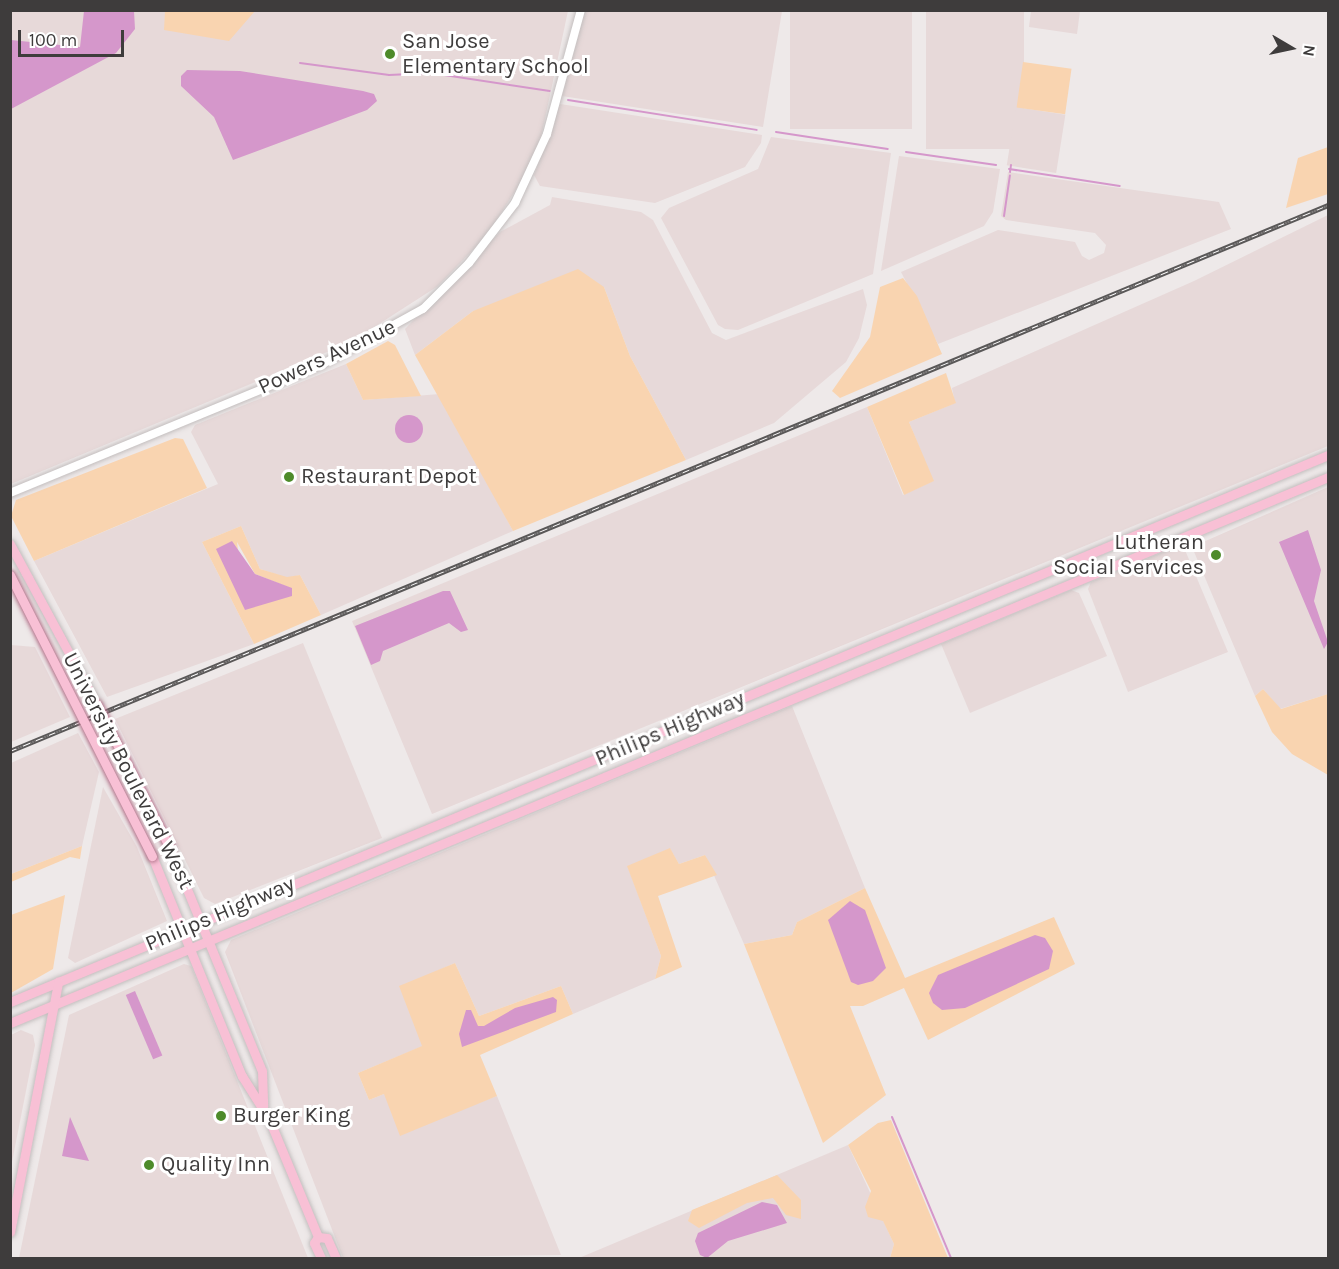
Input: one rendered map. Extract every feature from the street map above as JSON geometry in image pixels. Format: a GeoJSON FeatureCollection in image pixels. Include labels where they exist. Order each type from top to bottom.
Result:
{"type":"FeatureCollection","features":[{"type":"Feature","properties":{"kind":"main road","name":"Philips Highway"},"geometry":{"type":"LineString","coordinates":[[10,1002],[1329,455]]}},
{"type":"Feature","properties":{"kind":"main road","name":"Philips Highway"},"geometry":{"type":"LineString","coordinates":[[10,1023],[1329,477]]}},
{"type":"Feature","properties":{"kind":"main road","name":"University Boulevard West"},"geometry":{"type":"LineString","coordinates":[[10,544],[170,848],[262,1071],[263,1106]]}},
{"type":"Feature","properties":{"kind":"main road","name":"University Boulevard West"},"geometry":{"type":"LineString","coordinates":[[10,575],[152,856],[242,1076],[263,1106],[318,1237],[314,1243],[321,1258]]}},
{"type":"Feature","properties":{"kind":"main road"},"geometry":{"type":"LineString","coordinates":[[10,1232],[57,1004],[58,982]]}},
{"type":"Feature","properties":{"kind":"main road"},"geometry":{"type":"LineString","coordinates":[[318,1237],[327,1238],[336,1258]]}},
{"type":"Feature","properties":{"kind":"street","name":"Powers Avenue"},"geometry":{"type":"LineString","coordinates":[[10,493],[321,365],[423,309],[469,263],[515,203],[550,125],[581,10]]}},
{"type":"Feature","properties":{"kind":"shaded area"},"geometry":{"type":"Polygon","coordinates":[[[165,10],[255,11],[229,41],[164,30],[165,10]]]}},
{"type":"Feature","properties":{"kind":"shaded area"},"geometry":{"type":"Polygon","coordinates":[[[11,11],[568,11],[541,137],[522,180],[487,235],[438,286],[351,342],[11,484],[11,11]]]}},
{"type":"Feature","properties":{"kind":"shaded area"},"geometry":{"type":"Polygon","coordinates":[[[84,11],[134,11],[135,29],[116,53],[11,109],[11,40],[80,47],[84,11]]]}},
{"type":"Feature","properties":{"kind":"shaded area"},"geometry":{"type":"Polygon","coordinates":[[[585,11],[782,11],[763,127],[562,96],[585,11]]]}},
{"type":"Feature","properties":{"kind":"shaded area"},"geometry":{"type":"Polygon","coordinates":[[[790,11],[912,11],[912,129],[790,129],[790,11]]]}},
{"type":"Feature","properties":{"kind":"shaded area"},"geometry":{"type":"Polygon","coordinates":[[[926,11],[1024,11],[1024,149],[926,149],[926,11]]]}},
{"type":"Feature","properties":{"kind":"shaded area"},"geometry":{"type":"Polygon","coordinates":[[[1031,11],[1080,11],[1077,34],[1029,27],[1031,11]]]}},
{"type":"Feature","properties":{"kind":"shaded area"},"geometry":{"type":"Polygon","coordinates":[[[1023,62],[1072,69],[1065,114],[1017,108],[1023,62]]]}},
{"type":"Feature","properties":{"kind":"shaded area"},"geometry":{"type":"Polygon","coordinates":[[[187,70],[240,71],[363,91],[374,94],[377,101],[367,110],[233,160],[214,117],[181,86],[181,76],[187,70]]]}},
{"type":"Feature","properties":{"kind":"shaded area"},"geometry":{"type":"Polygon","coordinates":[[[560,104],[762,135],[761,143],[745,167],[655,203],[540,186],[534,175],[560,104]]]}},
{"type":"Feature","properties":{"kind":"shaded area"},"geometry":{"type":"Polygon","coordinates":[[[1016,107],[1065,115],[1056,173],[1007,165],[1016,107]]]}},
{"type":"Feature","properties":{"kind":"shaded area"},"geometry":{"type":"Polygon","coordinates":[[[771,137],[891,153],[873,274],[738,330],[725,329],[718,325],[661,218],[669,208],[758,169],[771,137]]]}},
{"type":"Feature","properties":{"kind":"shaded area"},"geometry":{"type":"Polygon","coordinates":[[[1328,147],[1328,194],[1286,208],[1298,158],[1328,147]]]}},
{"type":"Feature","properties":{"kind":"shaded area"},"geometry":{"type":"Polygon","coordinates":[[[899,156],[1000,169],[993,212],[984,226],[881,271],[899,156]]]}},
{"type":"Feature","properties":{"kind":"shaded area"},"geometry":{"type":"Polygon","coordinates":[[[1008,172],[1219,202],[1231,229],[938,344],[901,272],[998,230],[1075,242],[1082,256],[1089,260],[1104,253],[1106,245],[1095,233],[1006,220],[1001,216],[1008,172]]]}},
{"type":"Feature","properties":{"kind":"shaded area"},"geometry":{"type":"Polygon","coordinates":[[[552,197],[641,212],[653,220],[712,333],[726,340],[863,289],[867,305],[859,338],[846,362],[774,423],[686,460],[630,356],[604,287],[473,311],[415,355],[405,329],[500,232],[550,205],[552,197]]]}},
{"type":"Feature","properties":{"kind":"shaded area"},"geometry":{"type":"Polygon","coordinates":[[[1328,215],[1328,446],[432,814],[352,621],[867,407],[903,495],[933,481],[909,422],[955,403],[952,388],[1194,281],[1328,215]]]}},
{"type":"Feature","properties":{"kind":"shaded area"},"geometry":{"type":"Polygon","coordinates":[[[578,269],[604,287],[630,356],[686,460],[513,531],[415,355],[473,311],[578,269]]]}},
{"type":"Feature","properties":{"kind":"shaded area"},"geometry":{"type":"Polygon","coordinates":[[[903,278],[917,296],[942,354],[840,398],[832,391],[870,337],[880,287],[903,278]]]}},
{"type":"Feature","properties":{"kind":"shaded area"},"geometry":{"type":"Polygon","coordinates":[[[388,341],[395,345],[421,396],[363,400],[346,364],[388,341]]]}},
{"type":"Feature","properties":{"kind":"shaded area"},"geometry":{"type":"Polygon","coordinates":[[[346,364],[363,400],[440,394],[513,531],[321,615],[300,575],[287,578],[260,569],[241,526],[202,542],[254,644],[107,697],[34,561],[218,484],[191,432],[195,425],[346,364]]]}},
{"type":"Feature","properties":{"kind":"shaded area"},"geometry":{"type":"Polygon","coordinates":[[[946,373],[956,403],[909,422],[934,481],[904,495],[867,407],[946,373]]]}},
{"type":"Feature","properties":{"kind":"shaded area"},"geometry":{"type":"Polygon","coordinates":[[[409,415],[419,419],[423,429],[419,439],[409,443],[399,439],[395,429],[399,419],[409,415]]]}},
{"type":"Feature","properties":{"kind":"shaded area"},"geometry":{"type":"Polygon","coordinates":[[[175,438],[183,439],[207,488],[34,561],[11,516],[16,500],[175,438]]]}},
{"type":"Feature","properties":{"kind":"shaded area"},"geometry":{"type":"Polygon","coordinates":[[[1328,487],[1328,694],[1280,709],[1263,689],[1255,696],[1192,547],[1328,487]]]}},
{"type":"Feature","properties":{"kind":"shaded area"},"geometry":{"type":"Polygon","coordinates":[[[241,526],[260,569],[287,577],[300,575],[321,615],[254,644],[202,542],[241,526]],[[237,542],[245,610],[288,587],[255,574],[237,542]]]}},
{"type":"Feature","properties":{"kind":"shaded area"},"geometry":{"type":"Polygon","coordinates":[[[1308,530],[1321,570],[1314,601],[1328,642],[1324,649],[1279,542],[1308,530]]]}},
{"type":"Feature","properties":{"kind":"shaded area"},"geometry":{"type":"Polygon","coordinates":[[[232,541],[255,574],[292,588],[292,596],[245,610],[216,549],[232,541]]]}},
{"type":"Feature","properties":{"kind":"shaded area"},"geometry":{"type":"Polygon","coordinates":[[[1173,548],[1185,550],[1228,652],[1128,692],[1088,589],[1091,582],[1173,548]]]}},
{"type":"Feature","properties":{"kind":"shaded area"},"geometry":{"type":"Polygon","coordinates":[[[1071,590],[1079,593],[1107,656],[970,713],[941,644],[1071,590]]]}},
{"type":"Feature","properties":{"kind":"shaded area"},"geometry":{"type":"Polygon","coordinates":[[[443,591],[450,591],[468,630],[461,632],[449,623],[383,651],[380,661],[371,665],[355,626],[443,591]]]}},
{"type":"Feature","properties":{"kind":"shaded area"},"geometry":{"type":"Polygon","coordinates":[[[303,643],[382,838],[215,904],[204,898],[115,719],[303,643]]]}},
{"type":"Feature","properties":{"kind":"shaded area"},"geometry":{"type":"Polygon","coordinates":[[[11,645],[35,647],[70,717],[11,742],[11,645]]]}},
{"type":"Feature","properties":{"kind":"shaded area"},"geometry":{"type":"Polygon","coordinates":[[[1263,689],[1281,709],[1328,694],[1328,775],[1292,754],[1272,732],[1255,696],[1263,689]]]}},
{"type":"Feature","properties":{"kind":"shaded area"},"geometry":{"type":"Polygon","coordinates":[[[792,706],[865,888],[797,922],[792,935],[744,944],[705,855],[679,864],[670,849],[628,867],[661,956],[655,979],[573,1014],[561,986],[479,1016],[455,963],[437,971],[423,1046],[358,1073],[369,1100],[384,1094],[483,1101],[497,1096],[561,1255],[343,1258],[225,952],[231,940],[792,706]]]}},
{"type":"Feature","properties":{"kind":"shaded area"},"geometry":{"type":"Polygon","coordinates":[[[78,733],[99,772],[82,846],[11,874],[11,763],[78,733]]]}},
{"type":"Feature","properties":{"kind":"shaded area"},"geometry":{"type":"Polygon","coordinates":[[[103,787],[137,847],[167,921],[75,963],[68,958],[103,787]]]}},
{"type":"Feature","properties":{"kind":"shaded area"},"geometry":{"type":"Polygon","coordinates":[[[82,846],[80,859],[70,857],[11,882],[11,874],[82,846]]]}},
{"type":"Feature","properties":{"kind":"shaded area"},"geometry":{"type":"Polygon","coordinates":[[[670,848],[679,864],[705,855],[717,875],[658,896],[682,967],[655,979],[661,956],[627,866],[670,848]]]}},
{"type":"Feature","properties":{"kind":"shaded area"},"geometry":{"type":"Polygon","coordinates":[[[865,888],[905,978],[1054,917],[1075,964],[928,1040],[904,988],[863,1006],[850,1006],[886,1095],[823,1143],[744,944],[792,935],[797,922],[865,888]]]}},
{"type":"Feature","properties":{"kind":"shaded area"},"geometry":{"type":"Polygon","coordinates":[[[65,895],[53,969],[11,993],[11,915],[65,895]]]}},
{"type":"Feature","properties":{"kind":"shaded area"},"geometry":{"type":"Polygon","coordinates":[[[850,901],[865,910],[886,968],[873,981],[858,985],[851,982],[828,920],[850,901]]]}},
{"type":"Feature","properties":{"kind":"shaded area"},"geometry":{"type":"Polygon","coordinates":[[[1035,935],[1045,938],[1053,951],[1049,969],[965,1008],[942,1010],[933,1003],[929,993],[938,975],[1035,935]]]}},
{"type":"Feature","properties":{"kind":"shaded area"},"geometry":{"type":"Polygon","coordinates":[[[455,963],[479,1016],[561,986],[573,1014],[480,1055],[497,1096],[400,1136],[384,1094],[369,1100],[358,1073],[422,1046],[399,986],[455,963]]]}},
{"type":"Feature","properties":{"kind":"shaded area"},"geometry":{"type":"Polygon","coordinates":[[[184,964],[191,966],[308,1258],[19,1258],[69,1015],[184,964]]]}},
{"type":"Feature","properties":{"kind":"shaded area"},"geometry":{"type":"Polygon","coordinates":[[[135,991],[162,1055],[153,1059],[126,995],[135,991]]]}},
{"type":"Feature","properties":{"kind":"shaded area"},"geometry":{"type":"Polygon","coordinates":[[[553,997],[557,1000],[556,1012],[462,1047],[459,1034],[466,1010],[471,1010],[478,1026],[484,1026],[515,1008],[553,997]]]}},
{"type":"Feature","properties":{"kind":"shaded area"},"geometry":{"type":"Polygon","coordinates":[[[21,1030],[33,1035],[35,1045],[11,1167],[11,1035],[21,1030]]]}},
{"type":"Feature","properties":{"kind":"shaded area"},"geometry":{"type":"Polygon","coordinates":[[[70,1117],[89,1161],[62,1156],[70,1117]]]}},
{"type":"Feature","properties":{"kind":"shaded area"},"geometry":{"type":"Polygon","coordinates":[[[891,1120],[948,1258],[890,1258],[894,1244],[883,1221],[868,1217],[865,1207],[871,1191],[848,1145],[878,1123],[891,1120]]]}},
{"type":"Feature","properties":{"kind":"shaded area"},"geometry":{"type":"Polygon","coordinates":[[[848,1145],[894,1244],[890,1258],[579,1258],[848,1145]]]}},
{"type":"Feature","properties":{"kind":"shaded area"},"geometry":{"type":"Polygon","coordinates":[[[777,1175],[801,1200],[801,1219],[786,1215],[773,1198],[747,1203],[699,1228],[688,1221],[692,1210],[777,1175]]]}},
{"type":"Feature","properties":{"kind":"shaded area"},"geometry":{"type":"Polygon","coordinates":[[[762,1202],[777,1205],[787,1223],[728,1241],[707,1258],[700,1255],[695,1241],[698,1233],[762,1202]]]}},
{"type":"Feature","properties":{"kind":"waterway"},"geometry":{"type":"LineString","coordinates":[[300,63],[389,75],[431,73],[550,91]]}},
{"type":"Feature","properties":{"kind":"waterway"},"geometry":{"type":"LineString","coordinates":[[568,100],[757,130]]}},
{"type":"Feature","properties":{"kind":"waterway"},"geometry":{"type":"LineString","coordinates":[[776,132],[888,149]]}},
{"type":"Feature","properties":{"kind":"waterway"},"geometry":{"type":"LineString","coordinates":[[906,152],[996,165]]}},
{"type":"Feature","properties":{"kind":"waterway"},"geometry":{"type":"LineString","coordinates":[[1010,172],[1011,165]]}},
{"type":"Feature","properties":{"kind":"waterway"},"geometry":{"type":"LineString","coordinates":[[1009,169],[1120,186]]}},
{"type":"Feature","properties":{"kind":"waterway"},"geometry":{"type":"LineString","coordinates":[[1004,216],[1010,175]]}},
{"type":"Feature","properties":{"kind":"waterway"},"geometry":{"type":"LineString","coordinates":[[892,1117],[951,1258]]}},
{"type":"Feature","properties":{"kind":"railway"},"geometry":{"type":"LineString","coordinates":[[10,751],[1328,205]]}},
{"type":"Feature","properties":{"kind":"place","name":"San Jose Elementary School"},"geometry":{"type":"Point","coordinates":[390,54]}},
{"type":"Feature","properties":{"kind":"place","name":"Restaurant Depot"},"geometry":{"type":"Point","coordinates":[289,477]}},
{"type":"Feature","properties":{"kind":"place","name":"Lutheran Social Services"},"geometry":{"type":"Point","coordinates":[1216,555]}},
{"type":"Feature","properties":{"kind":"place","name":"Burger King"},"geometry":{"type":"Point","coordinates":[221,1116]}},
{"type":"Feature","properties":{"kind":"place","name":"Quality Inn"},"geometry":{"type":"Point","coordinates":[149,1165]}}]}
